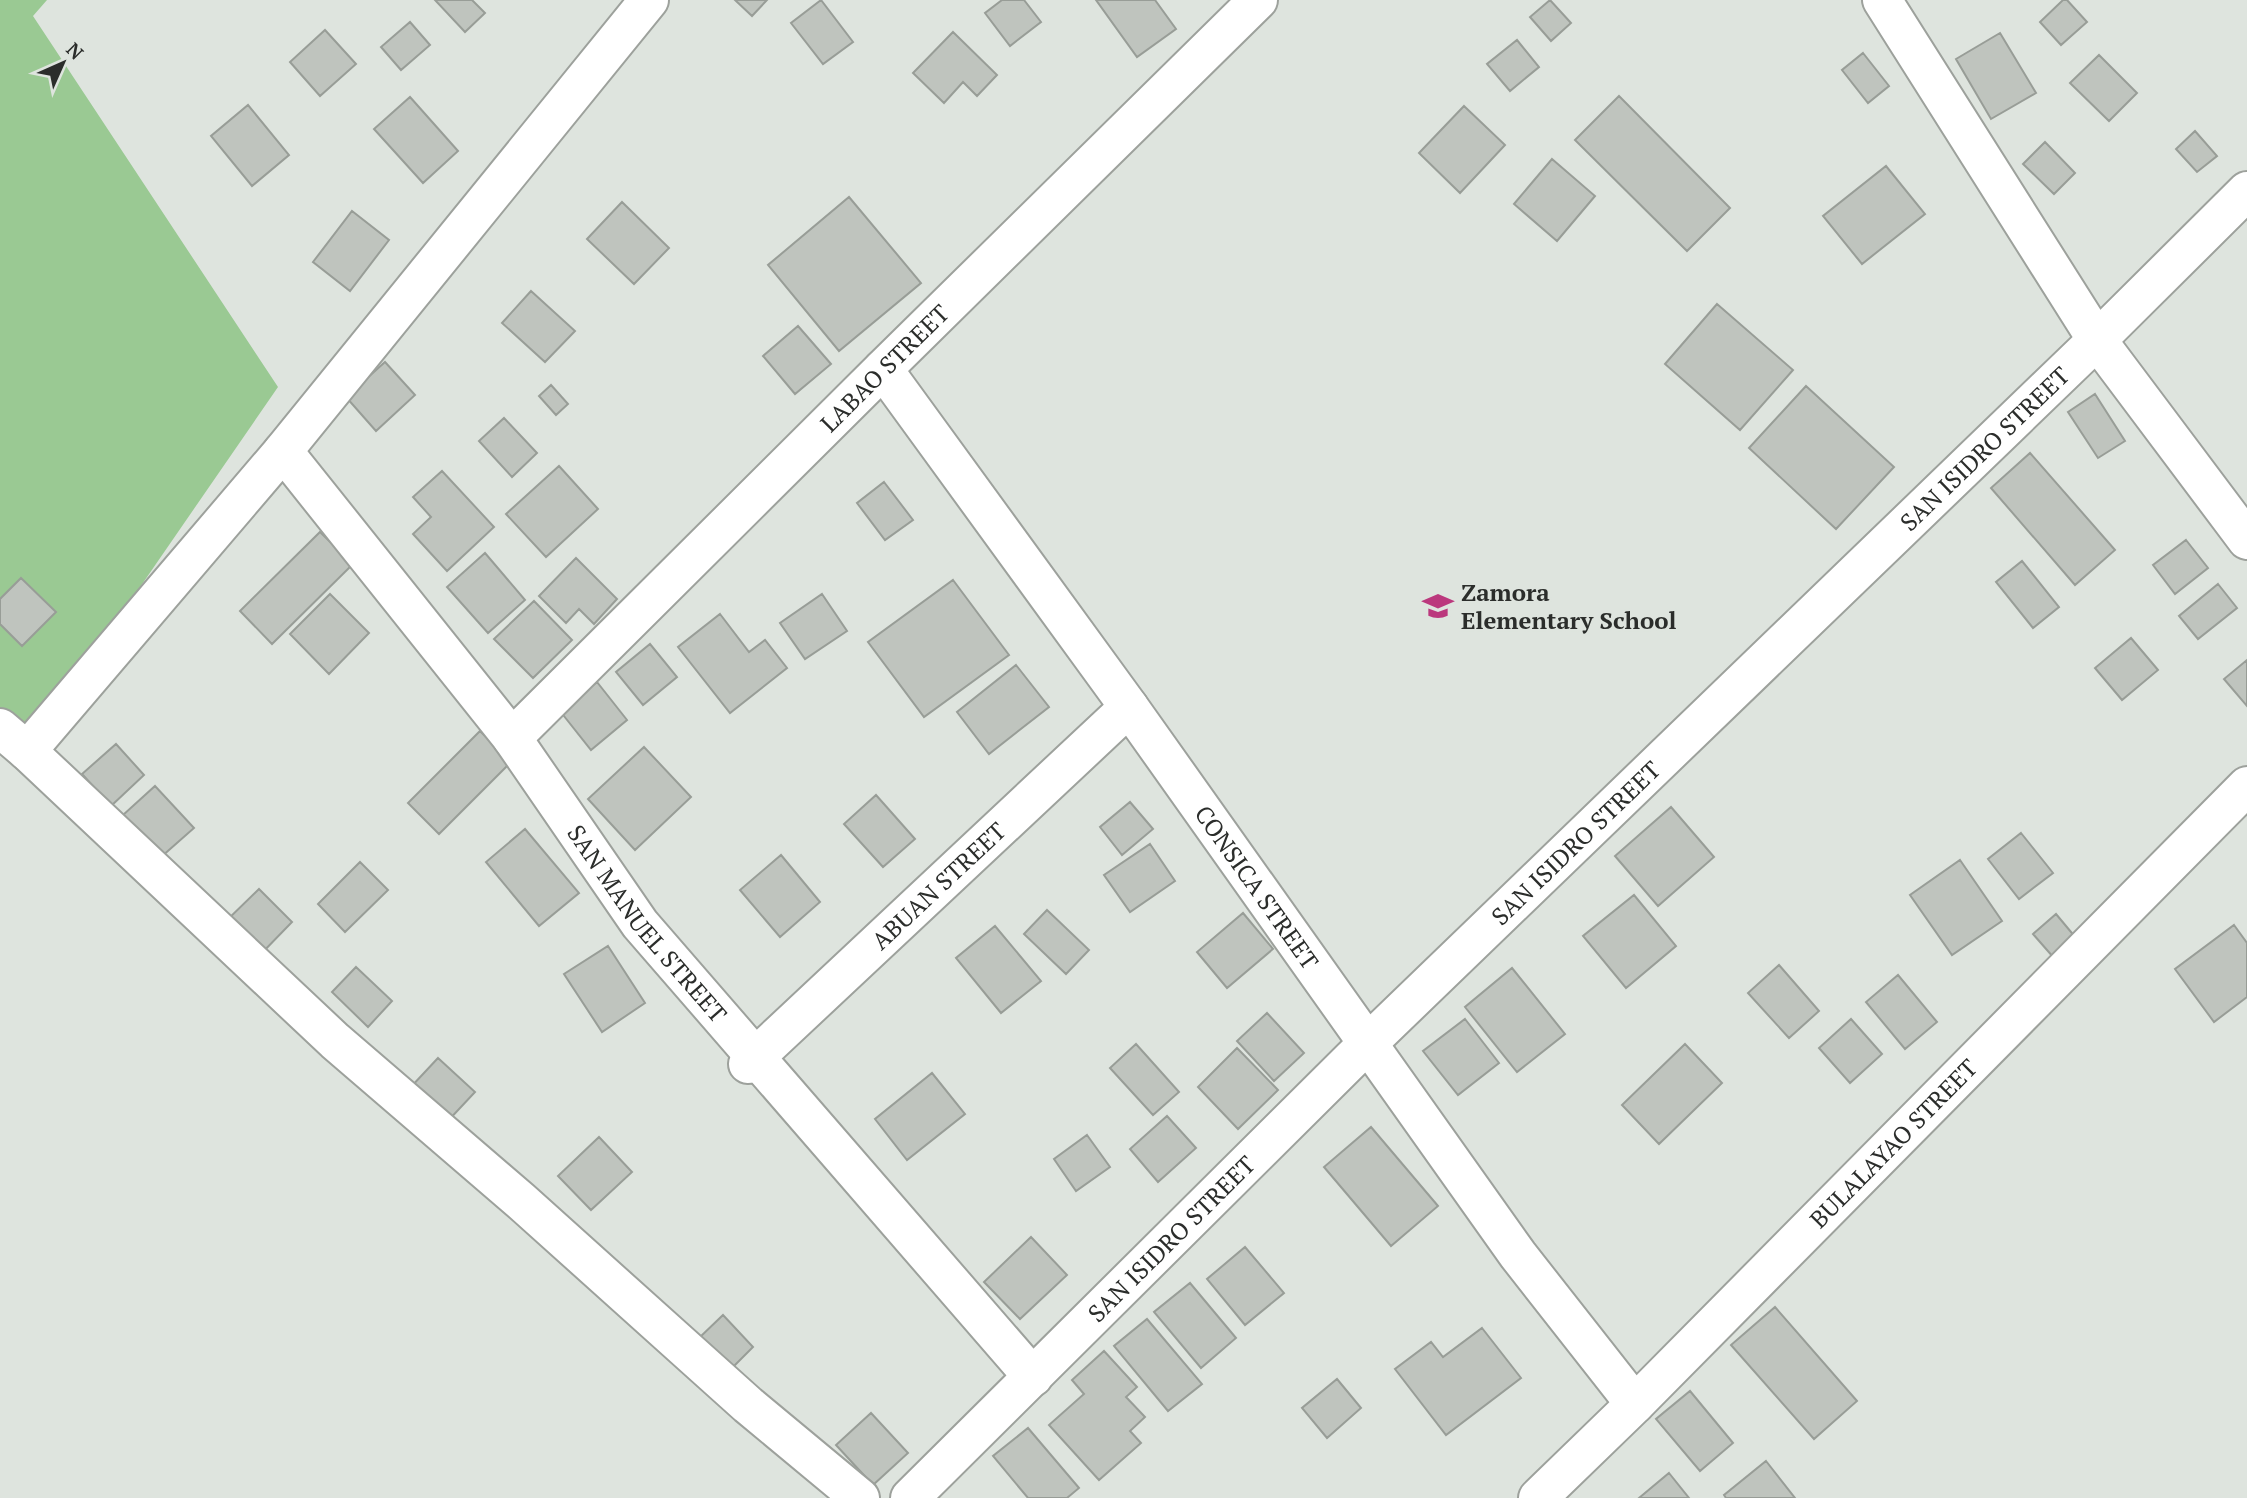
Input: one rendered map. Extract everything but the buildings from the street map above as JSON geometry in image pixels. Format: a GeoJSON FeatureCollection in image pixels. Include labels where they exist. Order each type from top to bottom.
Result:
{"type":"FeatureCollection","features":[{"type":"Feature","properties":{"kind":"street"},"geometry":{"type":"LineString","coordinates":[[649,0],[283,451],[13,739],[335,1041],[520,1201],[748,1405],[860,1498]]}},
{"type":"Feature","properties":{"kind":"street","name":"LABAO STREET"},"geometry":{"type":"LineString","coordinates":[[512,738],[1257,0]]}},
{"type":"Feature","properties":{"kind":"street"},"geometry":{"type":"LineString","coordinates":[[1882,0],[2097,340],[2247,540]]}},
{"type":"Feature","properties":{"kind":"street","name":"SAN ISIDRO STREET"},"geometry":{"type":"LineString","coordinates":[[910,1498],[1367,1044],[2097,340],[2247,191]]}},
{"type":"Feature","properties":{"kind":"street","name":"CONSICA STREET"},"geometry":{"type":"LineString","coordinates":[[883,369],[1129,707],[1518,1255],[1635,1404]]}},
{"type":"Feature","properties":{"kind":"street","name":"SAN MANUEL STREET"},"geometry":{"type":"LineString","coordinates":[[283,451],[512,738],[640,924],[752,1061],[1033,1377]]}},
{"type":"Feature","properties":{"kind":"street","name":"ABUAN STREET"},"geometry":{"type":"LineString","coordinates":[[752,1061],[1129,707]]}},
{"type":"Feature","properties":{"kind":"street","name":"BULALAYAO STREET"},"geometry":{"type":"LineString","coordinates":[[1538,1498],[1635,1404],[2247,786]]}},
{"type":"Feature","properties":{"kind":"green space"},"geometry":{"type":"Polygon","coordinates":[[[0,0],[47,0],[33,16],[278,387],[27,751],[0,728],[0,0]]]}},
{"type":"Feature","properties":{"kind":"place","name":"Zamora Elementary School"},"geometry":{"type":"Point","coordinates":[1438,606]}}]}
